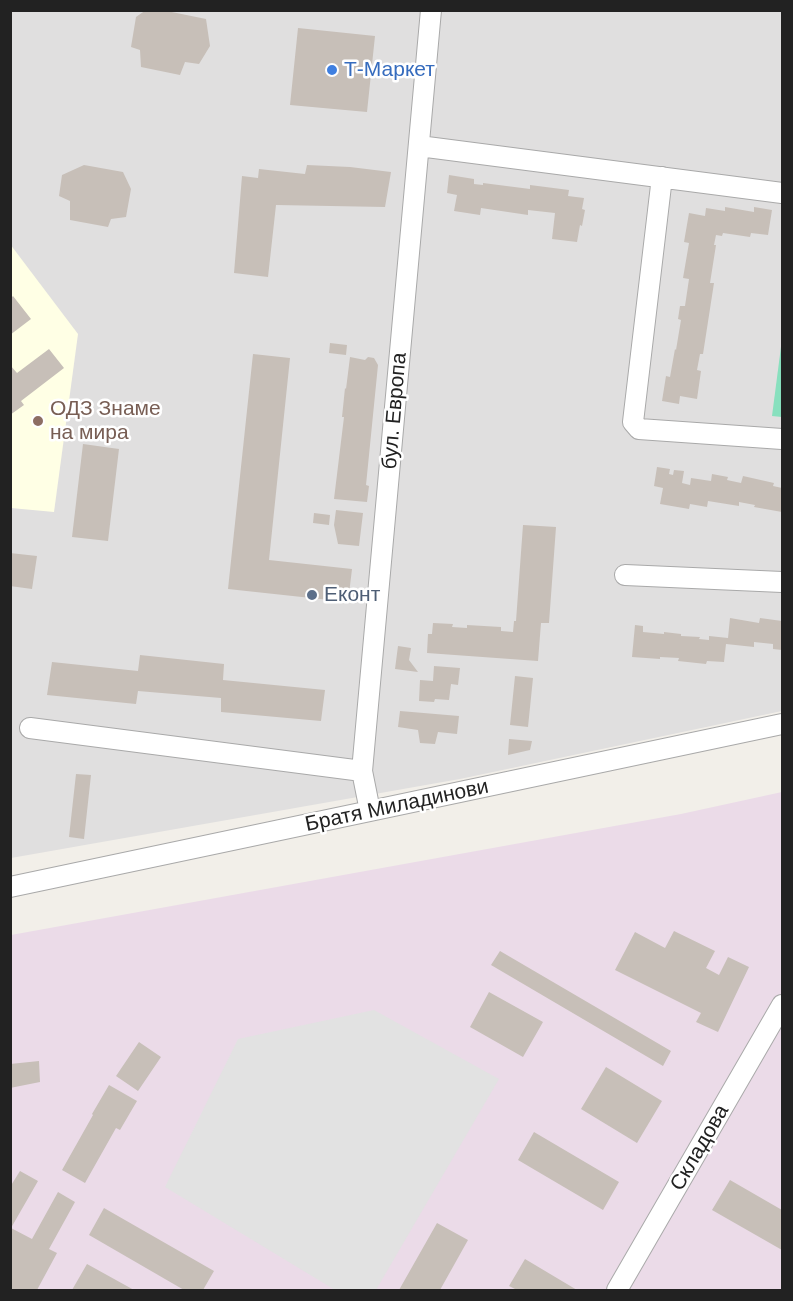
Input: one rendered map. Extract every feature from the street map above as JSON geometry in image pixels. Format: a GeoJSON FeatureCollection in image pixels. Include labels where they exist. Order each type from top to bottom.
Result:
{"type":"FeatureCollection","features":[{"type":"Feature","properties":{"kind":"street","name":"бул. Европа"},"geometry":{"type":"LineString","coordinates":[[370,811],[362,771],[431,10]]}},
{"type":"Feature","properties":{"kind":"street"},"geometry":{"type":"LineString","coordinates":[[419,146],[783,193]]}},
{"type":"Feature","properties":{"kind":"street"},"geometry":{"type":"LineString","coordinates":[[662,177],[633,422],[639,429],[783,439]]}},
{"type":"Feature","properties":{"kind":"street"},"geometry":{"type":"LineString","coordinates":[[624,575],[783,582]]}},
{"type":"Feature","properties":{"kind":"street","name":"Братя Миладинови"},"geometry":{"type":"LineString","coordinates":[[10,887],[783,724]]}},
{"type":"Feature","properties":{"kind":"street"},"geometry":{"type":"LineString","coordinates":[[30,728],[362,771]]}},
{"type":"Feature","properties":{"kind":"street","name":"Складова"},"geometry":{"type":"LineString","coordinates":[[617,1290],[783,1005]]}},
{"type":"Feature","properties":{"kind":"shaded area"},"geometry":{"type":"Polygon","coordinates":[[[11,11],[782,11],[782,711],[460,779],[11,858],[11,11]]]}},
{"type":"Feature","properties":{"kind":"shaded area","name":"ОДЗ Знаме на мира"},"geometry":{"type":"Polygon","coordinates":[[[10,244],[78,334],[54,512],[11,508],[10,244]]]}},
{"type":"Feature","properties":{"kind":"shaded area"},"geometry":{"type":"Polygon","coordinates":[[[782,792],[782,1290],[11,1290],[11,935],[681,814],[782,792]]]}},
{"type":"Feature","properties":{"kind":"shaded area"},"geometry":{"type":"Polygon","coordinates":[[[374,1010],[499,1079],[376,1290],[335,1290],[165,1187],[238,1039],[374,1010]]]}},
{"type":"Feature","properties":{"kind":"green space"},"geometry":{"type":"Polygon","coordinates":[[[782,339],[782,417],[772,416],[782,339]]]}},
{"type":"Feature","properties":{"kind":"building"},"geometry":{"type":"Polygon","coordinates":[[[146,10],[162,10],[206,19],[210,46],[199,64],[185,62],[180,75],[141,67],[140,50],[131,47],[136,17],[146,10]]]}},
{"type":"Feature","properties":{"kind":"building","name":"Т-Маркет"},"geometry":{"type":"Polygon","coordinates":[[[298,28],[375,36],[367,112],[290,105],[298,28]]]}},
{"type":"Feature","properties":{"kind":"building"},"geometry":{"type":"Polygon","coordinates":[[[84,165],[123,172],[131,189],[126,217],[111,219],[108,227],[70,220],[70,201],[59,196],[62,175],[84,165]]]}},
{"type":"Feature","properties":{"kind":"building"},"geometry":{"type":"Polygon","coordinates":[[[307,165],[391,172],[385,207],[276,205],[268,277],[234,273],[242,176],[258,178],[259,169],[305,174],[307,165]]]}},
{"type":"Feature","properties":{"kind":"building"},"geometry":{"type":"Polygon","coordinates":[[[449,175],[474,179],[474,184],[530,189],[530,185],[569,190],[568,196],[584,198],[582,209],[585,210],[577,242],[552,239],[555,213],[528,210],[528,215],[481,208],[480,215],[454,211],[457,195],[447,193],[449,175]]]}},
{"type":"Feature","properties":{"kind":"building"},"geometry":{"type":"Polygon","coordinates":[[[725,207],[754,212],[754,207],[772,210],[768,235],[751,233],[750,237],[723,233],[722,236],[716,235],[710,283],[714,283],[703,354],[700,354],[697,370],[701,371],[697,399],[680,396],[679,404],[662,401],[666,376],[670,377],[676,350],[681,320],[678,319],[680,306],[685,306],[689,279],[683,278],[689,243],[684,242],[689,213],[705,216],[706,208],[725,211],[725,207]]]}},
{"type":"Feature","properties":{"kind":"building"},"geometry":{"type":"Polygon","coordinates":[[[13,296],[31,319],[10,335],[10,299],[13,296]]]}},
{"type":"Feature","properties":{"kind":"building"},"geometry":{"type":"Polygon","coordinates":[[[330,343],[347,345],[346,355],[329,353],[330,343]]]}},
{"type":"Feature","properties":{"kind":"building"},"geometry":{"type":"Polygon","coordinates":[[[49,349],[64,368],[21,401],[24,405],[10,415],[10,378],[12,377],[10,365],[17,373],[49,349]]]}},
{"type":"Feature","properties":{"kind":"building"},"geometry":{"type":"Polygon","coordinates":[[[253,354],[290,358],[269,560],[352,569],[348,602],[228,589],[253,354]]]}},
{"type":"Feature","properties":{"kind":"building"},"geometry":{"type":"Polygon","coordinates":[[[350,357],[365,360],[368,357],[374,358],[378,365],[366,485],[369,486],[367,502],[334,499],[350,357]]]}},
{"type":"Feature","properties":{"kind":"building"},"geometry":{"type":"Polygon","coordinates":[[[83,444],[119,449],[108,541],[72,537],[83,444]]]}},
{"type":"Feature","properties":{"kind":"building"},"geometry":{"type":"Polygon","coordinates":[[[657,467],[670,469],[669,474],[673,475],[674,470],[684,471],[682,483],[690,485],[691,478],[711,481],[712,474],[728,477],[727,480],[741,483],[743,476],[774,483],[773,486],[782,488],[782,512],[739,502],[739,506],[708,501],[707,507],[690,504],[689,509],[660,504],[663,488],[654,486],[657,467]]]}},
{"type":"Feature","properties":{"kind":"building"},"geometry":{"type":"Polygon","coordinates":[[[336,510],[363,513],[359,546],[338,544],[334,525],[336,510]]]}},
{"type":"Feature","properties":{"kind":"building"},"geometry":{"type":"Polygon","coordinates":[[[314,513],[330,515],[329,525],[313,523],[314,513]]]}},
{"type":"Feature","properties":{"kind":"building"},"geometry":{"type":"Polygon","coordinates":[[[523,525],[556,527],[549,623],[541,623],[538,661],[427,653],[428,634],[432,634],[433,623],[453,624],[452,627],[467,628],[467,625],[501,627],[501,631],[513,632],[514,621],[516,621],[523,525]]]}},
{"type":"Feature","properties":{"kind":"building"},"geometry":{"type":"Polygon","coordinates":[[[10,553],[37,556],[32,589],[10,586],[10,553]]]}},
{"type":"Feature","properties":{"kind":"building"},"geometry":{"type":"Polygon","coordinates":[[[730,618],[759,623],[760,618],[782,621],[782,650],[773,649],[773,644],[754,642],[754,647],[726,644],[724,662],[707,661],[706,664],[678,661],[679,658],[632,657],[635,625],[643,626],[643,632],[681,634],[681,636],[709,640],[709,636],[728,638],[730,618]]]}},
{"type":"Feature","properties":{"kind":"building"},"geometry":{"type":"Polygon","coordinates":[[[398,646],[411,648],[409,660],[418,672],[395,669],[398,646]]]}},
{"type":"Feature","properties":{"kind":"building"},"geometry":{"type":"Polygon","coordinates":[[[140,655],[224,664],[223,680],[325,690],[321,721],[221,712],[221,698],[138,691],[136,704],[47,695],[52,662],[138,671],[140,655]]]}},
{"type":"Feature","properties":{"kind":"building"},"geometry":{"type":"Polygon","coordinates":[[[434,666],[460,668],[458,685],[451,684],[449,700],[419,701],[420,680],[433,681],[434,666]]]}},
{"type":"Feature","properties":{"kind":"building"},"geometry":{"type":"Polygon","coordinates":[[[515,676],[533,678],[528,727],[510,725],[515,676]]]}},
{"type":"Feature","properties":{"kind":"building"},"geometry":{"type":"Polygon","coordinates":[[[400,711],[459,716],[457,734],[438,732],[435,744],[420,743],[418,730],[398,727],[400,711]]]}},
{"type":"Feature","properties":{"kind":"building"},"geometry":{"type":"Polygon","coordinates":[[[509,739],[532,741],[530,750],[508,755],[509,739]]]}},
{"type":"Feature","properties":{"kind":"building"},"geometry":{"type":"Polygon","coordinates":[[[76,774],[91,775],[84,839],[69,837],[76,774]]]}},
{"type":"Feature","properties":{"kind":"building"},"geometry":{"type":"Polygon","coordinates":[[[674,931],[715,951],[706,968],[719,975],[728,957],[749,967],[718,1032],[696,1022],[701,1013],[615,970],[635,932],[665,948],[674,931]]]}},
{"type":"Feature","properties":{"kind":"building"},"geometry":{"type":"Polygon","coordinates":[[[500,951],[671,1051],[663,1066],[491,965],[500,951]]]}},
{"type":"Feature","properties":{"kind":"building"},"geometry":{"type":"Polygon","coordinates":[[[489,992],[543,1022],[523,1057],[470,1027],[489,992]]]}},
{"type":"Feature","properties":{"kind":"building"},"geometry":{"type":"Polygon","coordinates":[[[139,1042],[161,1057],[138,1091],[116,1076],[139,1042]]]}},
{"type":"Feature","properties":{"kind":"building"},"geometry":{"type":"Polygon","coordinates":[[[39,1061],[40,1082],[10,1088],[10,1064],[39,1061]]]}},
{"type":"Feature","properties":{"kind":"building"},"geometry":{"type":"Polygon","coordinates":[[[606,1067],[662,1101],[637,1143],[581,1109],[606,1067]]]}},
{"type":"Feature","properties":{"kind":"building"},"geometry":{"type":"Polygon","coordinates":[[[109,1085],[137,1101],[120,1130],[116,1128],[85,1183],[62,1170],[109,1085]]]}},
{"type":"Feature","properties":{"kind":"building"},"geometry":{"type":"Polygon","coordinates":[[[534,1132],[619,1182],[603,1210],[518,1160],[534,1132]]]}},
{"type":"Feature","properties":{"kind":"building"},"geometry":{"type":"Polygon","coordinates":[[[20,1171],[38,1181],[11,1228],[32,1239],[58,1192],[75,1202],[49,1249],[57,1253],[37,1290],[10,1290],[10,1187],[20,1171]]]}},
{"type":"Feature","properties":{"kind":"building"},"geometry":{"type":"Polygon","coordinates":[[[730,1180],[782,1210],[782,1250],[712,1210],[730,1180]]]}},
{"type":"Feature","properties":{"kind":"building"},"geometry":{"type":"Polygon","coordinates":[[[104,1208],[214,1271],[203,1290],[184,1290],[89,1235],[104,1208]]]}},
{"type":"Feature","properties":{"kind":"building"},"geometry":{"type":"Polygon","coordinates":[[[437,1223],[468,1240],[440,1290],[399,1290],[437,1223]]]}},
{"type":"Feature","properties":{"kind":"building"},"geometry":{"type":"Polygon","coordinates":[[[525,1259],[577,1290],[517,1290],[509,1286],[525,1259]]]}},
{"type":"Feature","properties":{"kind":"building"},"geometry":{"type":"Polygon","coordinates":[[[87,1264],[134,1290],[72,1290],[87,1264]]]}},
{"type":"Feature","properties":{"kind":"place","name":"Т-Маркет"},"geometry":{"type":"Point","coordinates":[332,70]}},
{"type":"Feature","properties":{"kind":"place","name":"ОДЗ Знаме на мира"},"geometry":{"type":"Point","coordinates":[38,421]}},
{"type":"Feature","properties":{"kind":"place","name":"Еконт"},"geometry":{"type":"Point","coordinates":[312,595]}}]}
